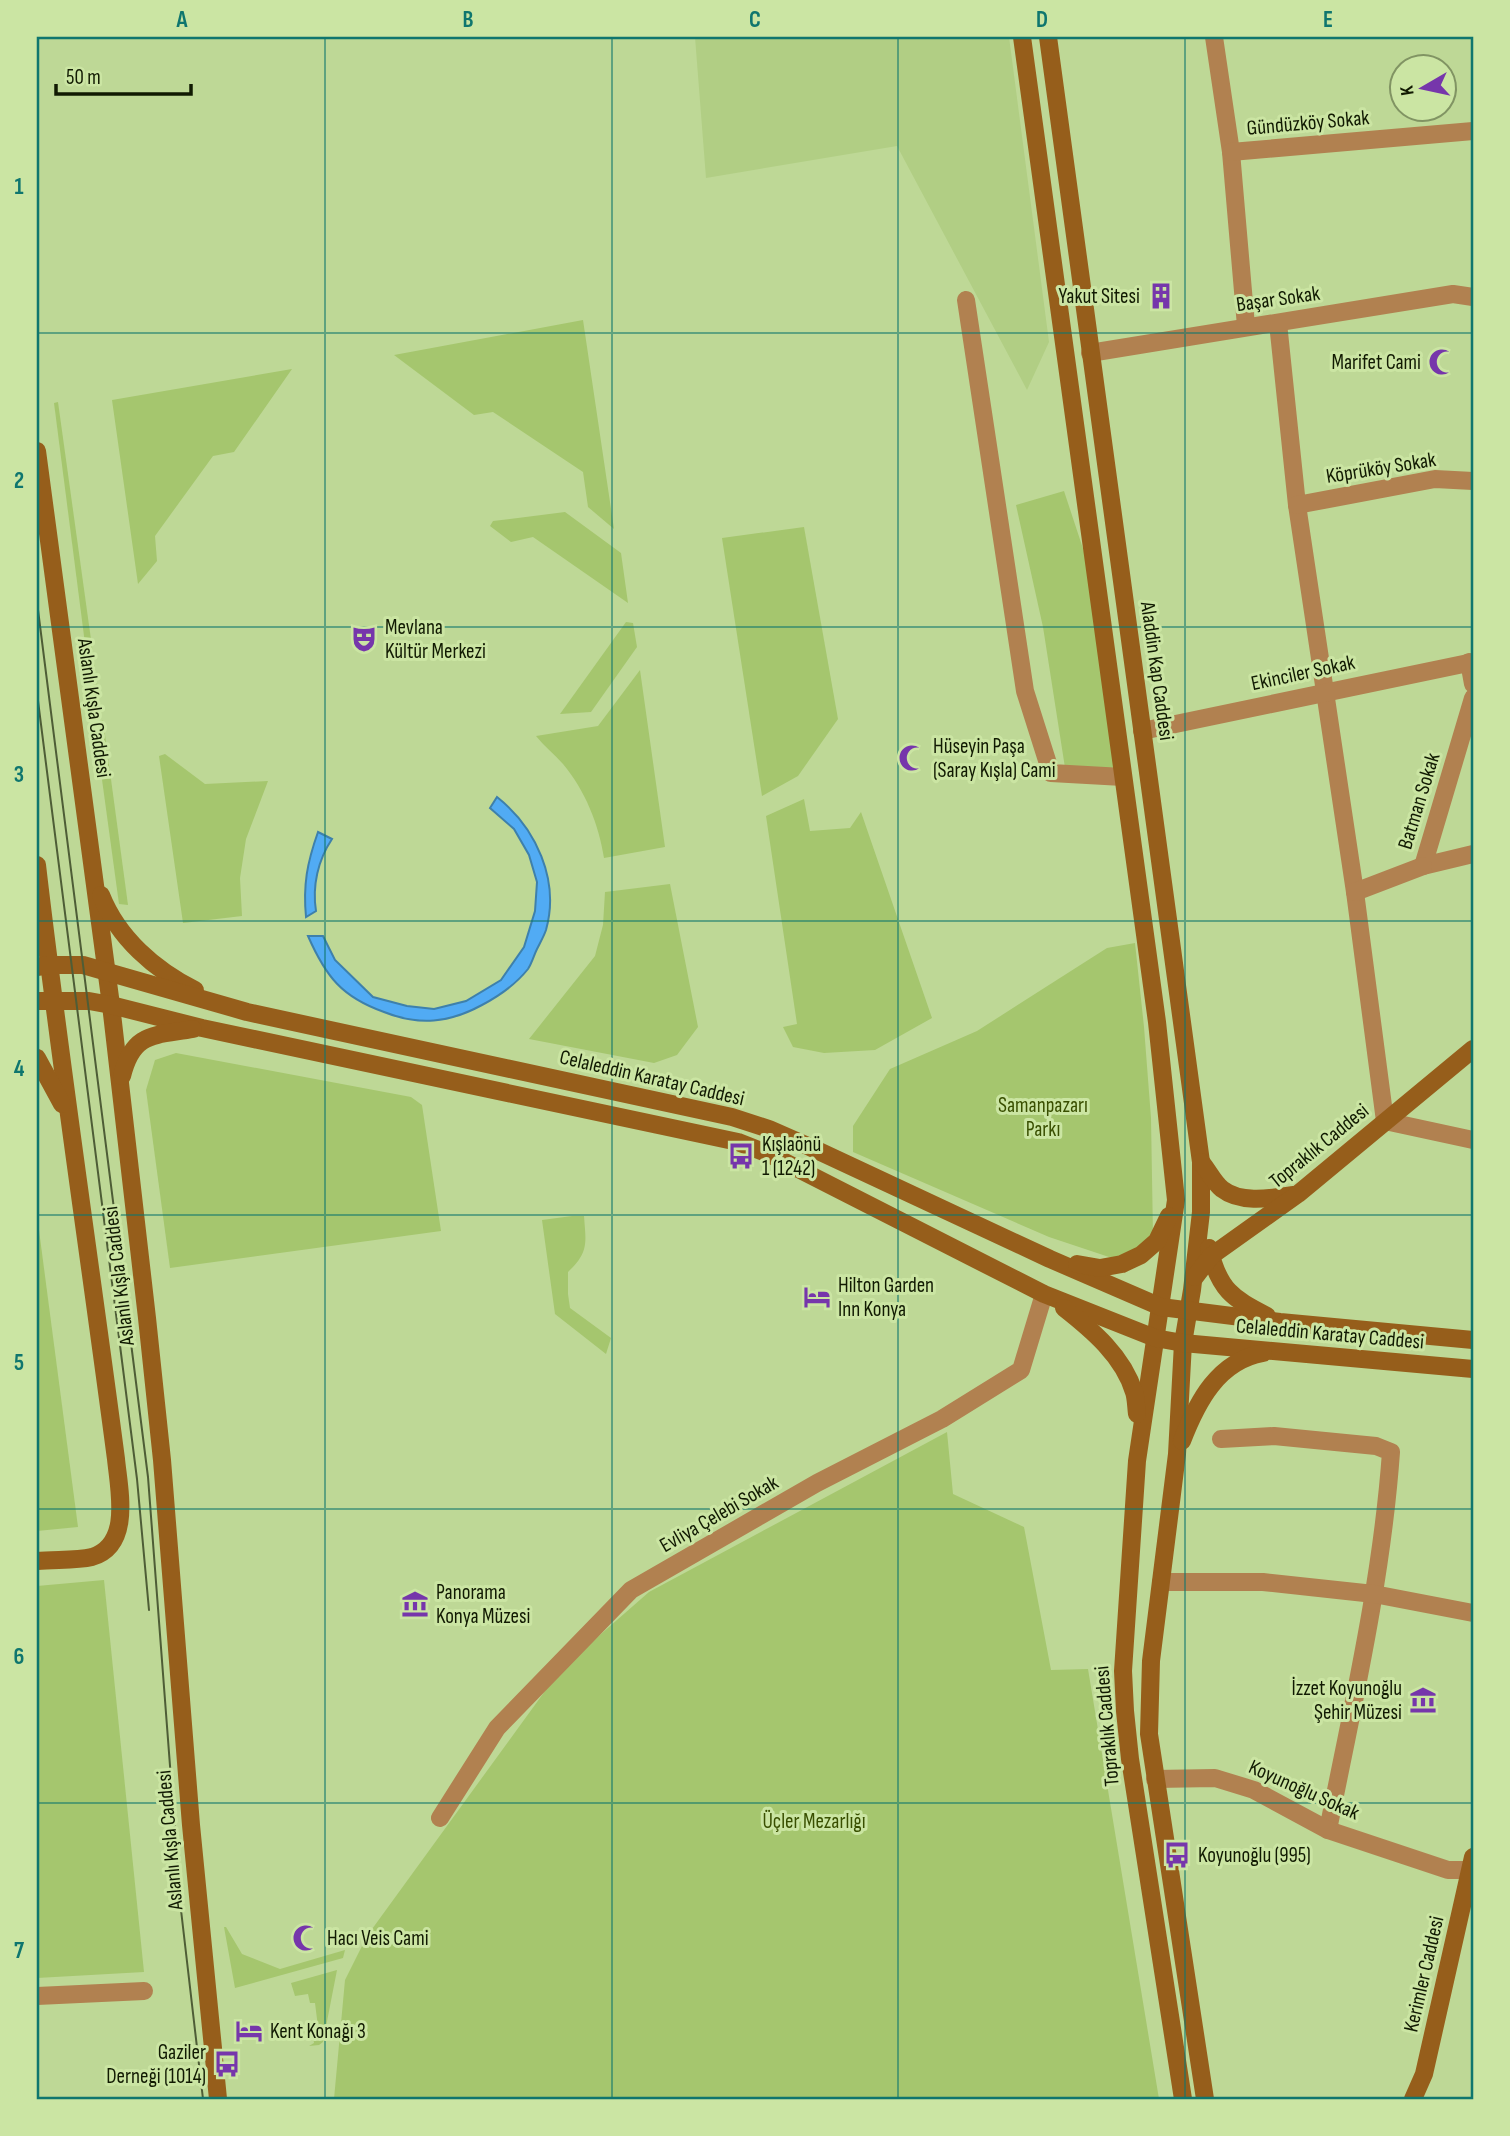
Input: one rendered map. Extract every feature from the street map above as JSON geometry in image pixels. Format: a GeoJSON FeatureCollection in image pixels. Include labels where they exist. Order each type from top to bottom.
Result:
{"type":"FeatureCollection","features":[{"type":"Feature","properties":{"kind":"main road"},"geometry":{"type":"LineString","coordinates":[[1022,37],[1157,1022],[1176,1200],[1161,1307]]}},
{"type":"Feature","properties":{"kind":"main road","name":"Aladdin Kap Caddesi"},"geometry":{"type":"LineString","coordinates":[[1048,37],[1201,1162],[1201,1212],[1189,1311]]}},
{"type":"Feature","properties":{"kind":"main road"},"geometry":{"type":"LineString","coordinates":[[1064,352],[1090,353]]}},
{"type":"Feature","properties":{"kind":"main road","name":"Aslanlı Kışla Caddesi"},"geometry":{"type":"LineString","coordinates":[[37,451],[111,1005],[147,1318],[218,2099]]}},
{"type":"Feature","properties":{"kind":"main road","name":"Aslanlı Kışla Caddesi"},"geometry":{"type":"LineString","coordinates":[[37,865],[44,1001],[71,1124],[116,1459],[120,1513],[118,1530],[105,1551],[91,1557],[37,1561]]}},
{"type":"Feature","properties":{"kind":"main road"},"geometry":{"type":"LineString","coordinates":[[93,876],[108,911],[119,928],[157,968],[180,983],[247,1012]]}},
{"type":"Feature","properties":{"kind":"main road","name":"Celaleddin Karatay Caddesi"},"geometry":{"type":"LineString","coordinates":[[43,966],[83,965],[247,1012],[744,1121],[810,1147],[1050,1259],[1161,1307],[1280,1322],[1473,1339]]}},
{"type":"Feature","properties":{"kind":"main road","name":"Celaleddin Karatay Caddesi"},"geometry":{"type":"LineString","coordinates":[[44,1001],[89,1001],[111,1005],[202,1028],[738,1142],[769,1154],[1044,1294],[1155,1338],[1275,1352],[1473,1369]]}},
{"type":"Feature","properties":{"kind":"main road"},"geometry":{"type":"LineString","coordinates":[[119,1086],[127,1058],[136,1044],[156,1035],[202,1028]]}},
{"type":"Feature","properties":{"kind":"main road","name":"Topraklık Caddesi"},"geometry":{"type":"LineString","coordinates":[[1194,1278],[1211,1256],[1297,1194],[1473,1049]]}},
{"type":"Feature","properties":{"kind":"main road"},"geometry":{"type":"LineString","coordinates":[[37,1058],[71,1124]]}},
{"type":"Feature","properties":{"kind":"main road"},"geometry":{"type":"LineString","coordinates":[[1201,1162],[1222,1189],[1243,1197],[1269,1199],[1297,1194]]}},
{"type":"Feature","properties":{"kind":"main road"},"geometry":{"type":"LineString","coordinates":[[1050,1259],[1100,1268],[1122,1264],[1141,1255],[1157,1241],[1176,1200]]}},
{"type":"Feature","properties":{"kind":"main road"},"geometry":{"type":"LineString","coordinates":[[1201,1212],[1211,1256],[1230,1295],[1280,1322]]}},
{"type":"Feature","properties":{"kind":"main road"},"geometry":{"type":"LineString","coordinates":[[1044,1294],[1101,1338],[1126,1374],[1135,1393],[1137,1461]]}},
{"type":"Feature","properties":{"kind":"main road","name":"Topraklık Caddesi"},"geometry":{"type":"LineString","coordinates":[[1161,1307],[1137,1461],[1123,1671],[1133,1779],[1184,2099]]}},
{"type":"Feature","properties":{"kind":"main road","name":"Topraklık Caddesi"},"geometry":{"type":"LineString","coordinates":[[1189,1311],[1183,1343],[1177,1454],[1151,1661],[1149,1734],[1205,2099]]}},
{"type":"Feature","properties":{"kind":"main road"},"geometry":{"type":"LineString","coordinates":[[1177,1454],[1194,1412],[1214,1381],[1231,1366],[1252,1355],[1275,1352]]}},
{"type":"Feature","properties":{"kind":"main road","name":"Kerimler Caddesi"},"geometry":{"type":"LineString","coordinates":[[1413,2099],[1424,2074],[1473,1866]]}},
{"type":"Feature","properties":{"kind":"street"},"geometry":{"type":"LineString","coordinates":[[1214,37],[1231,152],[1246,326]]}},
{"type":"Feature","properties":{"kind":"street","name":"Gündüzköy Sokak"},"geometry":{"type":"LineString","coordinates":[[1231,152],[1473,131]]}},
{"type":"Feature","properties":{"kind":"street","name":"Başar Sokak"},"geometry":{"type":"LineString","coordinates":[[1090,353],[1453,294],[1473,297]]}},
{"type":"Feature","properties":{"kind":"street"},"geometry":{"type":"LineString","coordinates":[[965,300],[1025,691],[1051,773],[1123,777]]}},
{"type":"Feature","properties":{"kind":"street"},"geometry":{"type":"LineString","coordinates":[[1278,323],[1297,505],[1355,892],[1385,1121],[1473,1140]]}},
{"type":"Feature","properties":{"kind":"street","name":"Köprüköy Sokak"},"geometry":{"type":"LineString","coordinates":[[1297,505],[1435,479],[1473,481]]}},
{"type":"Feature","properties":{"kind":"street"},"geometry":{"type":"LineString","coordinates":[[1471,662],[1473,684]]}},
{"type":"Feature","properties":{"kind":"street","name":"Ekinciler Sokak"},"geometry":{"type":"LineString","coordinates":[[1142,731],[1471,662]]}},
{"type":"Feature","properties":{"kind":"street","name":"Batman Sokak"},"geometry":{"type":"LineString","coordinates":[[1423,866],[1473,698]]}},
{"type":"Feature","properties":{"kind":"street","name":"Batman Sokak"},"geometry":{"type":"LineString","coordinates":[[1423,866],[1473,854]]}},
{"type":"Feature","properties":{"kind":"street"},"geometry":{"type":"LineString","coordinates":[[1355,892],[1423,866]]}},
{"type":"Feature","properties":{"kind":"street","name":"Evliya Çelebi Sokak"},"geometry":{"type":"LineString","coordinates":[[440,1818],[497,1728],[631,1590],[817,1483],[942,1419],[1021,1370],[1044,1294]]}},
{"type":"Feature","properties":{"kind":"street"},"geometry":{"type":"LineString","coordinates":[[1222,1439],[1274,1436],[1376,1446],[1391,1452],[1387,1508],[1374,1594],[1328,1830]]}},
{"type":"Feature","properties":{"kind":"street"},"geometry":{"type":"LineString","coordinates":[[1161,1582],[1263,1582],[1374,1594],[1473,1613]]}},
{"type":"Feature","properties":{"kind":"street","name":"Koyunoğlu Sokak"},"geometry":{"type":"LineString","coordinates":[[1155,1779],[1214,1778],[1254,1790],[1328,1830],[1448,1870],[1473,1866]]}},
{"type":"Feature","properties":{"kind":"street"},"geometry":{"type":"LineString","coordinates":[[37,1996],[144,1991]]}},
{"type":"Feature","properties":{"kind":"shaded area"},"geometry":{"type":"Polygon","coordinates":[[[695,37],[1009,37],[1049,342],[1027,390],[897,146],[706,178],[695,37]]]}},
{"type":"Feature","properties":{"kind":"green space"},"geometry":{"type":"Polygon","coordinates":[[[583,320],[614,529],[588,507],[583,472],[493,412],[474,415],[394,355],[583,320]]]}},
{"type":"Feature","properties":{"kind":"green space"},"geometry":{"type":"Polygon","coordinates":[[[292,369],[234,452],[213,456],[155,536],[157,561],[138,584],[112,400],[292,369]]]}},
{"type":"Feature","properties":{"kind":"green space"},"geometry":{"type":"Polygon","coordinates":[[[58,402],[99,697],[92,698],[54,403],[58,402]]]}},
{"type":"Feature","properties":{"kind":"green space"},"geometry":{"type":"Polygon","coordinates":[[[1064,491],[1093,579],[1120,768],[1066,774],[1043,627],[1016,505],[1064,491]]]}},
{"type":"Feature","properties":{"kind":"green space"},"geometry":{"type":"Polygon","coordinates":[[[565,512],[621,553],[628,603],[533,537],[511,542],[490,526],[493,521],[565,512]]]}},
{"type":"Feature","properties":{"kind":"green space"},"geometry":{"type":"Polygon","coordinates":[[[804,527],[838,719],[798,776],[762,796],[722,538],[804,527]]]}},
{"type":"Feature","properties":{"kind":"green space"},"geometry":{"type":"Polygon","coordinates":[[[626,622],[633,623],[637,647],[591,712],[560,714],[626,622]]]}},
{"type":"Feature","properties":{"kind":"green space"},"geometry":{"type":"Polygon","coordinates":[[[640,670],[665,847],[604,858],[595,821],[578,785],[563,764],[536,736],[598,726],[640,670]]]}},
{"type":"Feature","properties":{"kind":"green space"},"geometry":{"type":"Polygon","coordinates":[[[103,720],[128,905],[119,904],[94,721],[103,720]]]}},
{"type":"Feature","properties":{"kind":"green space"},"geometry":{"type":"Polygon","coordinates":[[[165,754],[205,784],[268,781],[246,839],[240,878],[242,916],[183,923],[159,756],[165,754]]]}},
{"type":"Feature","properties":{"kind":"green space"},"geometry":{"type":"Polygon","coordinates":[[[804,799],[810,831],[850,828],[861,812],[932,1018],[875,1050],[824,1053],[793,1047],[783,1027],[797,1024],[766,816],[804,799]]]}},
{"type":"Feature","properties":{"kind":"green space"},"geometry":{"type":"Polygon","coordinates":[[[670,884],[698,1027],[677,1055],[654,1063],[529,1039],[595,956],[603,925],[605,892],[670,884]]]}},
{"type":"Feature","properties":{"kind":"green space","name":"Samanpazarı Parkı"},"geometry":{"type":"Polygon","coordinates":[[[1135,943],[1151,1118],[1153,1236],[1140,1253],[1118,1260],[1049,1237],[853,1152],[853,1126],[890,1069],[977,1031],[1107,948],[1135,943]]]}},
{"type":"Feature","properties":{"kind":"green space"},"geometry":{"type":"Polygon","coordinates":[[[176,1053],[411,1097],[422,1105],[441,1231],[170,1268],[146,1090],[155,1060],[176,1053]]]}},
{"type":"Feature","properties":{"kind":"green space"},"geometry":{"type":"Polygon","coordinates":[[[37,1215],[78,1527],[37,1531],[37,1215]]]}},
{"type":"Feature","properties":{"kind":"green space"},"geometry":{"type":"Polygon","coordinates":[[[584,1216],[585,1247],[580,1259],[568,1272],[570,1308],[611,1338],[606,1354],[555,1314],[542,1220],[584,1216]]]}},
{"type":"Feature","properties":{"kind":"green space","name":"Üçler Mezarlığı"},"geometry":{"type":"Polygon","coordinates":[[[947,1432],[953,1494],[1024,1527],[1051,1670],[1088,1669],[1159,2099],[334,2099],[345,1980],[367,1936],[561,1669],[649,1592],[947,1432]]]}},
{"type":"Feature","properties":{"kind":"green space"},"geometry":{"type":"Polygon","coordinates":[[[104,1580],[144,1972],[37,1978],[37,1586],[104,1580]]]}},
{"type":"Feature","properties":{"kind":"green space"},"geometry":{"type":"Polygon","coordinates":[[[224,1927],[242,1954],[280,1969],[345,1950],[343,1958],[235,1988],[224,1927]]]}},
{"type":"Feature","properties":{"kind":"green space"},"geometry":{"type":"Polygon","coordinates":[[[337,1970],[323,2042],[309,2046],[314,2043],[313,2037],[319,2035],[315,2003],[310,2003],[308,1994],[295,1996],[291,1983],[337,1970]]]}},
{"type":"Feature","properties":{"kind":"water"},"geometry":{"type":"Polygon","coordinates":[[[497,797],[523,824],[541,856],[547,874],[550,911],[546,930],[528,969],[495,998],[458,1016],[434,1021],[397,1016],[369,1006],[346,992],[329,974],[308,936],[323,936],[335,960],[373,997],[407,1006],[434,1009],[466,1001],[501,980],[524,947],[535,911],[537,882],[529,855],[514,829],[490,808],[497,797]]]}},
{"type":"Feature","properties":{"kind":"water"},"geometry":{"type":"Polygon","coordinates":[[[318,832],[332,839],[317,874],[316,911],[306,917],[307,874],[318,832]]]}},
{"type":"Feature","properties":{"kind":"tram line"},"geometry":{"type":"LineString","coordinates":[[37,602],[148,1477],[181,1910],[203,2099]]}},
{"type":"Feature","properties":{"kind":"tram line"},"geometry":{"type":"LineString","coordinates":[[37,693],[137,1479],[149,1610]]}},
{"type":"Feature","properties":{"kind":"place","name":"Yakut Sitesi"},"geometry":{"type":"Point","coordinates":[1161,296]}},
{"type":"Feature","properties":{"kind":"place","name":"Marifet Cami"},"geometry":{"type":"Point","coordinates":[1442,362]}},
{"type":"Feature","properties":{"kind":"place","name":"Mevlana Kültür Merkezi"},"geometry":{"type":"Point","coordinates":[364,639]}},
{"type":"Feature","properties":{"kind":"place","name":"Hüseyin Paşa (Saray Kışla) Cami"},"geometry":{"type":"Point","coordinates":[912,758]}},
{"type":"Feature","properties":{"kind":"place","name":"Kışlaönü 1 (1242)"},"geometry":{"type":"Point","coordinates":[741,1156]}},
{"type":"Feature","properties":{"kind":"place","name":"Hilton Garden Inn Konya"},"geometry":{"type":"Point","coordinates":[817,1297]}},
{"type":"Feature","properties":{"kind":"place","name":"Panorama Konya Müzesi"},"geometry":{"type":"Point","coordinates":[415,1604]}},
{"type":"Feature","properties":{"kind":"place","name":"İzzet Koyunoğlu Şehir Müzesi"},"geometry":{"type":"Point","coordinates":[1423,1700]}},
{"type":"Feature","properties":{"kind":"place","name":"Koyunoğlu (995)"},"geometry":{"type":"Point","coordinates":[1177,1855]}},
{"type":"Feature","properties":{"kind":"place","name":"Hacı Veis Cami"},"geometry":{"type":"Point","coordinates":[306,1938]}},
{"type":"Feature","properties":{"kind":"place","name":"Kent Konağı 3"},"geometry":{"type":"Point","coordinates":[249,2031]}},
{"type":"Feature","properties":{"kind":"place","name":"Gaziler Derneği (1014)"},"geometry":{"type":"Point","coordinates":[227,2064]}}]}
